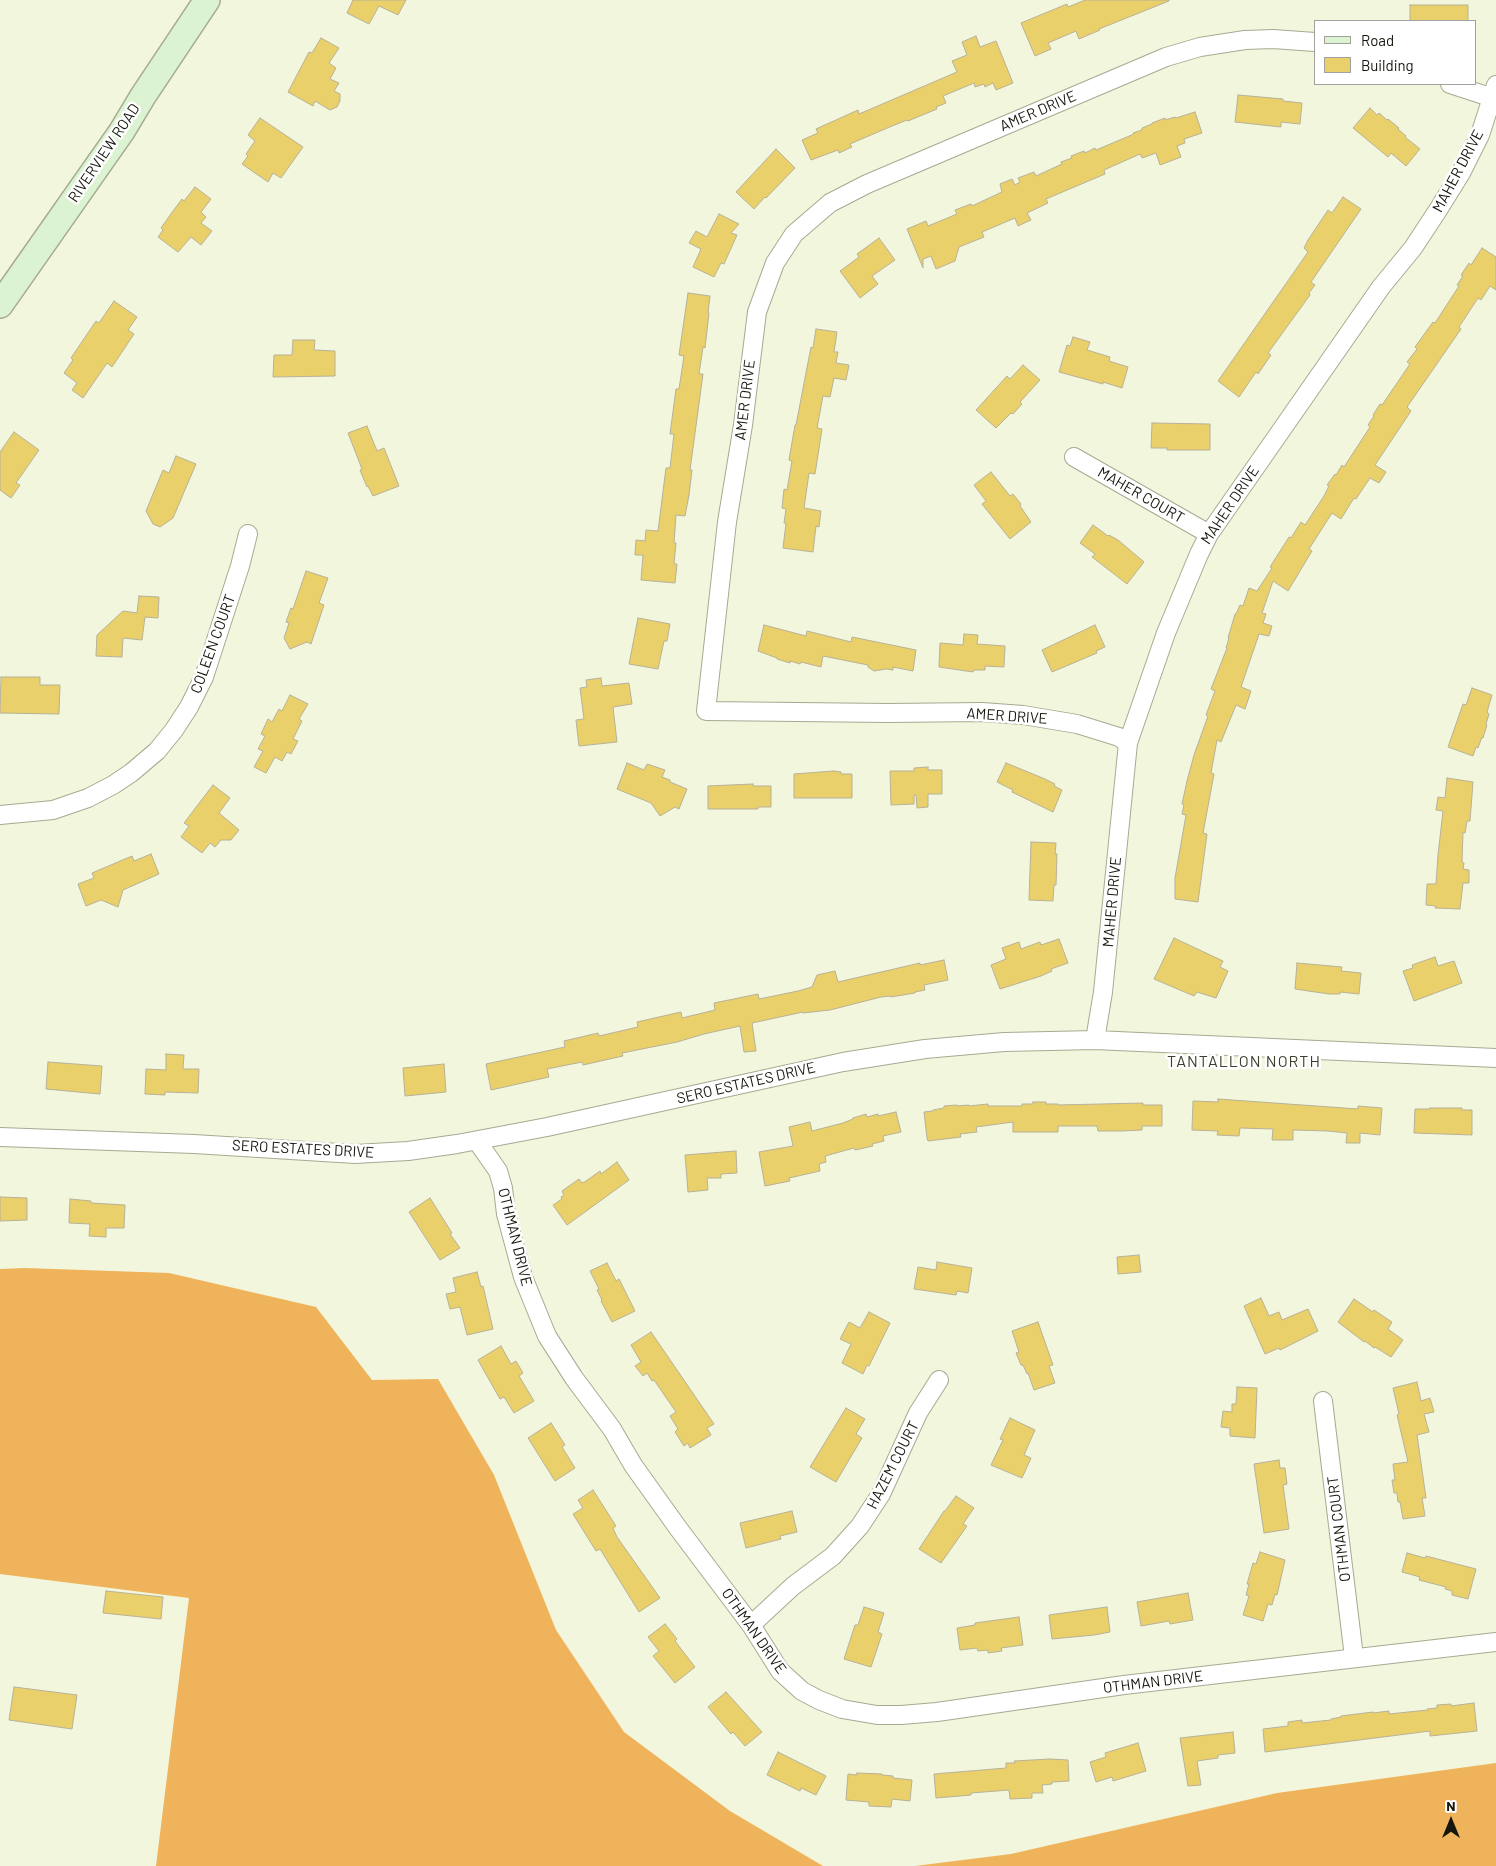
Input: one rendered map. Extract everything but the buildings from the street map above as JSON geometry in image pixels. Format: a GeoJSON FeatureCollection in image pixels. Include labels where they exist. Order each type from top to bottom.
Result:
{"type":"FeatureCollection","features":[{"type":"Feature","properties":{"kind":"street","name":"RIVERVIEW ROAD"},"geometry":{"type":"LineString","coordinates":[[0,305],[122,131],[207,0]]}},
{"type":"Feature","properties":{"kind":"street","name":"AMER DRIVE"},"geometry":{"type":"LineString","coordinates":[[1128,743],[1119,737],[1077,724],[1042,717],[982,712],[706,711],[727,522],[743,425],[757,312],[775,262],[794,234],[830,203],[867,184],[1166,57],[1200,47],[1237,41],[1273,39],[1314,42]]}},
{"type":"Feature","properties":{"kind":"street"},"geometry":{"type":"LineString","coordinates":[[1454,85],[1495,94]]}},
{"type":"Feature","properties":{"kind":"street","name":"MAHER DRIVE"},"geometry":{"type":"LineString","coordinates":[[1094,1040],[1103,992],[1128,743],[1166,633],[1199,554],[1209,534],[1381,287],[1413,248],[1438,210],[1461,173],[1480,135],[1495,94]]}},
{"type":"Feature","properties":{"kind":"street","name":"MAHER COURT"},"geometry":{"type":"LineString","coordinates":[[1074,457],[1209,534]]}},
{"type":"Feature","properties":{"kind":"street","name":"COLEEN COURT"},"geometry":{"type":"LineString","coordinates":[[0,815],[53,810],[88,798],[125,777],[157,751],[189,707],[204,677],[240,566],[248,534]]}},
{"type":"Feature","properties":{"kind":"street","name":"SERO ESTATES DRIVE"},"geometry":{"type":"LineString","coordinates":[[0,1137],[185,1143],[355,1154],[408,1151],[477,1141],[843,1062],[925,1049],[1004,1042],[1094,1040],[1496,1058]]}},
{"type":"Feature","properties":{"kind":"street","name":"OTHMAN DRIVE"},"geometry":{"type":"LineString","coordinates":[[477,1141],[498,1172],[503,1188],[506,1214],[523,1277],[548,1336],[574,1378],[612,1429],[633,1465],[751,1625],[780,1671],[802,1691],[819,1700],[842,1709],[877,1715],[937,1712],[1114,1686],[1496,1642]]}},
{"type":"Feature","properties":{"kind":"street","name":"HAZEM COURT"},"geometry":{"type":"LineString","coordinates":[[751,1625],[793,1586],[833,1556],[860,1526],[881,1494],[918,1413],[939,1380]]}},
{"type":"Feature","properties":{"kind":"street","name":"OTHMAN COURT"},"geometry":{"type":"LineString","coordinates":[[1323,1402],[1354,1657]]}},
{"type":"Feature","properties":{"kind":"shaded area"},"geometry":{"type":"Polygon","coordinates":[[[25,1268],[169,1273],[316,1307],[372,1380],[438,1379],[494,1475],[556,1630],[624,1732],[730,1811],[823,1866],[156,1866],[189,1598],[0,1574],[0,1269],[25,1268]]]}},
{"type":"Feature","properties":{"kind":"shaded area"},"geometry":{"type":"Polygon","coordinates":[[[1496,1763],[1496,1866],[915,1866],[1011,1854],[1277,1793],[1496,1763]]]}},
{"type":"Feature","properties":{"kind":"district","name":"TANTALLON NORTH"},"geometry":{"type":"Point","coordinates":[1244,1062]}}]}
